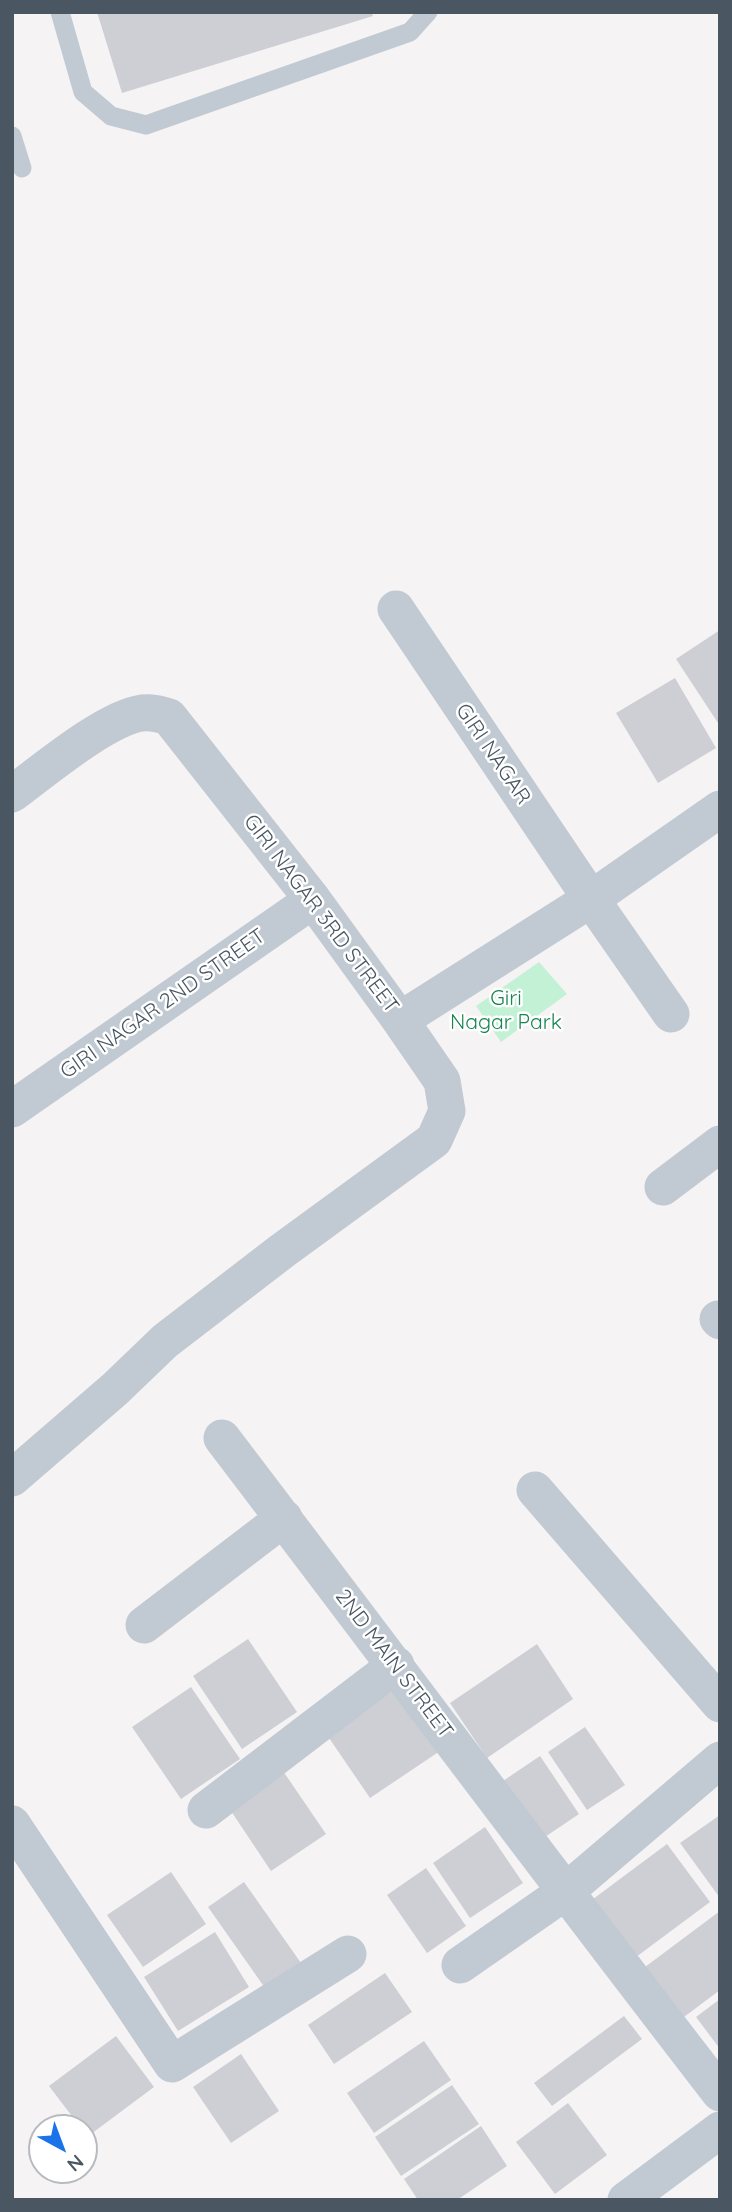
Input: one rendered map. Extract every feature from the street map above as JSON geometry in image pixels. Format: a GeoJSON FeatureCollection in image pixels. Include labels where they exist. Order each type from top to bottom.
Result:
{"type":"FeatureCollection","features":[{"type":"Feature","properties":{"kind":"street","name":"GIRI NAGAR"},"geometry":{"type":"LineString","coordinates":[[396,610],[671,1014]]}},
{"type":"Feature","properties":{"kind":"street","name":"GIRI NAGAR 3RD STREET"},"geometry":{"type":"LineString","coordinates":[[12,794],[97,733],[123,719],[140,713],[156,712],[169,717],[313,900],[400,1020],[591,900],[720,809]]}},
{"type":"Feature","properties":{"kind":"street","name":"GIRI NAGAR 2ND STREET"},"geometry":{"type":"LineString","coordinates":[[12,1109],[313,900]]}},
{"type":"Feature","properties":{"kind":"street"},"geometry":{"type":"LineString","coordinates":[[12,1478],[116,1389],[165,1341],[434,1140],[447,1111],[442,1081],[400,1020]]}},
{"type":"Feature","properties":{"kind":"street"},"geometry":{"type":"LineString","coordinates":[[663,1187],[720,1144]]}},
{"type":"Feature","properties":{"kind":"street","name":"2ND MAIN STREET"},"geometry":{"type":"LineString","coordinates":[[222,1438],[720,2093]]}},
{"type":"Feature","properties":{"kind":"street"},"geometry":{"type":"LineString","coordinates":[[535,1490],[720,1704]]}},
{"type":"Feature","properties":{"kind":"street"},"geometry":{"type":"LineString","coordinates":[[144,1625],[284,1518]]}},
{"type":"Feature","properties":{"kind":"street"},"geometry":{"type":"LineString","coordinates":[[206,1810],[396,1665]]}},
{"type":"Feature","properties":{"kind":"street"},"geometry":{"type":"LineString","coordinates":[[460,1965],[565,1892],[720,1760]]}},
{"type":"Feature","properties":{"kind":"street"},"geometry":{"type":"LineString","coordinates":[[12,1824],[172,2064],[348,1954]]}},
{"type":"Feature","properties":{"kind":"street"},"geometry":{"type":"LineString","coordinates":[[626,2200],[720,2130]]}},
{"type":"Feature","properties":{"kind":"lane"},"geometry":{"type":"LineString","coordinates":[[60,12],[83,92],[111,116],[146,125],[410,32],[428,12]]}},
{"type":"Feature","properties":{"kind":"lane"},"geometry":{"type":"LineString","coordinates":[[12,135],[22,168]]}},
{"type":"Feature","properties":{"kind":"green space","name":"Giri Nagar Park"},"geometry":{"type":"Polygon","coordinates":[[[539,962],[567,994],[501,1042],[476,1006],[539,962]]]}},
{"type":"Feature","properties":{"kind":"building"},"geometry":{"type":"Polygon","coordinates":[[[97,12],[371,12],[373,16],[122,93],[97,12]]]}},
{"type":"Feature","properties":{"kind":"building"},"geometry":{"type":"Polygon","coordinates":[[[720,630],[720,726],[676,659],[720,630]]]}},
{"type":"Feature","properties":{"kind":"building"},"geometry":{"type":"Polygon","coordinates":[[[675,678],[716,748],[658,783],[616,713],[675,678]]]}},
{"type":"Feature","properties":{"kind":"building"},"geometry":{"type":"Polygon","coordinates":[[[248,1639],[297,1712],[242,1749],[193,1676],[248,1639]]]}},
{"type":"Feature","properties":{"kind":"building"},"geometry":{"type":"Polygon","coordinates":[[[537,1644],[573,1699],[487,1758],[450,1703],[537,1644]]]}},
{"type":"Feature","properties":{"kind":"building"},"geometry":{"type":"Polygon","coordinates":[[[400,1686],[443,1749],[370,1798],[327,1735],[400,1686]]]}},
{"type":"Feature","properties":{"kind":"building"},"geometry":{"type":"Polygon","coordinates":[[[191,1687],[240,1759],[181,1799],[132,1727],[191,1687]]]}},
{"type":"Feature","properties":{"kind":"building"},"geometry":{"type":"Polygon","coordinates":[[[585,1727],[625,1785],[587,1810],[548,1752],[585,1727]]]}},
{"type":"Feature","properties":{"kind":"building"},"geometry":{"type":"Polygon","coordinates":[[[540,1756],[579,1814],[536,1843],[497,1785],[540,1756]]]}},
{"type":"Feature","properties":{"kind":"building"},"geometry":{"type":"Polygon","coordinates":[[[283,1771],[326,1834],[271,1871],[229,1808],[283,1771]]]}},
{"type":"Feature","properties":{"kind":"building"},"geometry":{"type":"Polygon","coordinates":[[[720,1815],[720,1898],[680,1843],[720,1815]]]}},
{"type":"Feature","properties":{"kind":"building"},"geometry":{"type":"Polygon","coordinates":[[[485,1827],[523,1883],[470,1918],[433,1863],[485,1827]]]}},
{"type":"Feature","properties":{"kind":"building"},"geometry":{"type":"Polygon","coordinates":[[[667,1844],[710,1902],[628,1963],[585,1905],[667,1844]]]}},
{"type":"Feature","properties":{"kind":"building"},"geometry":{"type":"Polygon","coordinates":[[[426,1868],[466,1926],[427,1953],[387,1895],[426,1868]]]}},
{"type":"Feature","properties":{"kind":"building"},"geometry":{"type":"Polygon","coordinates":[[[171,1872],[206,1924],[143,1967],[107,1915],[171,1872]]]}},
{"type":"Feature","properties":{"kind":"building"},"geometry":{"type":"Polygon","coordinates":[[[244,1882],[301,1963],[265,1988],[208,1907],[244,1882]]]}},
{"type":"Feature","properties":{"kind":"building"},"geometry":{"type":"Polygon","coordinates":[[[720,1911],[720,1990],[684,2017],[645,1967],[720,1911]]]}},
{"type":"Feature","properties":{"kind":"building"},"geometry":{"type":"Polygon","coordinates":[[[215,1932],[249,1987],[178,2031],[144,1977],[215,1932]]]}},
{"type":"Feature","properties":{"kind":"building"},"geometry":{"type":"Polygon","coordinates":[[[385,1973],[412,2012],[334,2064],[308,2025],[385,1973]]]}},
{"type":"Feature","properties":{"kind":"building"},"geometry":{"type":"Polygon","coordinates":[[[720,1999],[720,2049],[696,2017],[720,1999]]]}},
{"type":"Feature","properties":{"kind":"building"},"geometry":{"type":"Polygon","coordinates":[[[624,2016],[642,2039],[552,2106],[534,2083],[624,2016]]]}},
{"type":"Feature","properties":{"kind":"building"},"geometry":{"type":"Polygon","coordinates":[[[116,2036],[154,2087],[98,2129],[98,2114],[70,2114],[49,2086],[116,2036]]]}},
{"type":"Feature","properties":{"kind":"building"},"geometry":{"type":"Polygon","coordinates":[[[424,2041],[451,2080],[374,2133],[347,2093],[424,2041]]]}},
{"type":"Feature","properties":{"kind":"building"},"geometry":{"type":"Polygon","coordinates":[[[241,2054],[279,2111],[231,2143],[193,2087],[241,2054]]]}},
{"type":"Feature","properties":{"kind":"building"},"geometry":{"type":"Polygon","coordinates":[[[452,2085],[479,2124],[401,2176],[375,2137],[452,2085]]]}},
{"type":"Feature","properties":{"kind":"building"},"geometry":{"type":"Polygon","coordinates":[[[568,2103],[607,2155],[555,2194],[516,2142],[568,2103]]]}},
{"type":"Feature","properties":{"kind":"building"},"geometry":{"type":"Polygon","coordinates":[[[481,2126],[507,2166],[457,2200],[418,2200],[404,2179],[481,2126]]]}}]}
